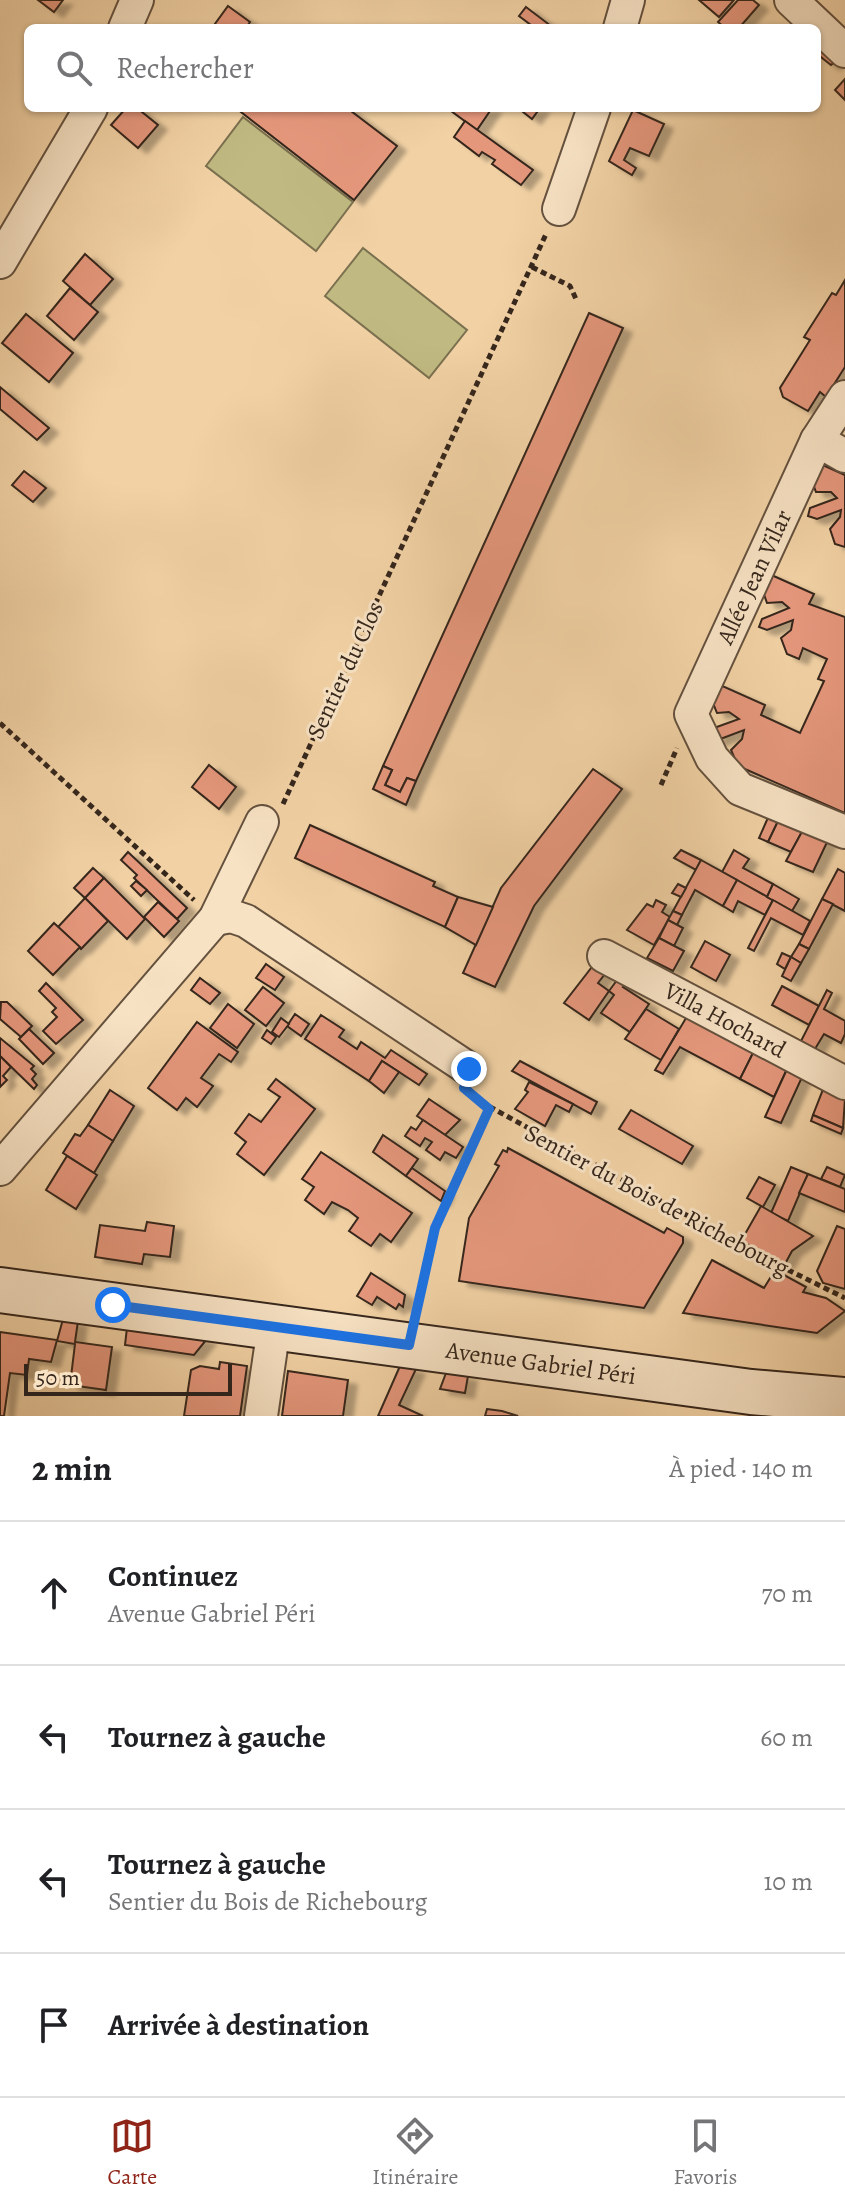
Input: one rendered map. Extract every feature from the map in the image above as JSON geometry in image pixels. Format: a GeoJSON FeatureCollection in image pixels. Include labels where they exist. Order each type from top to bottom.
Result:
{"type":"FeatureCollection","features":[{"type":"Feature","properties":{"kind":"street"},"geometry":{"type":"LineString","coordinates":[[127,24],[137,0]]}},
{"type":"Feature","properties":{"kind":"street"},"geometry":{"type":"LineString","coordinates":[[621,24],[628,0]]}},
{"type":"Feature","properties":{"kind":"street"},"geometry":{"type":"LineString","coordinates":[[791,0],[816,24]]}},
{"type":"Feature","properties":{"kind":"street"},"geometry":{"type":"LineString","coordinates":[[821,28],[845,51]]}},
{"type":"Feature","properties":{"kind":"street"},"geometry":{"type":"LineString","coordinates":[[0,262],[89,112]]}},
{"type":"Feature","properties":{"kind":"street"},"geometry":{"type":"LineString","coordinates":[[559,209],[593,112]]}},
{"type":"Feature","properties":{"kind":"street","name":"Allée Jean Vilar"},"geometry":{"type":"LineString","coordinates":[[845,397],[817,440],[691,714],[712,758],[740,789],[845,832]]}},
{"type":"Feature","properties":{"kind":"street"},"geometry":{"type":"LineString","coordinates":[[817,440],[845,456]]}},
{"type":"Feature","properties":{"kind":"street"},"geometry":{"type":"LineString","coordinates":[[0,1169],[215,919],[262,822]]}},
{"type":"Feature","properties":{"kind":"street"},"geometry":{"type":"LineString","coordinates":[[215,919],[231,916],[246,921],[469,1069]]}},
{"type":"Feature","properties":{"kind":"street","name":"Villa Hochard"},"geometry":{"type":"LineString","coordinates":[[604,956],[845,1083]]}},
{"type":"Feature","properties":{"kind":"street","name":"Avenue Gabriel Péri"},"geometry":{"type":"LineString","coordinates":[[0,1290],[751,1392],[845,1400]]}},
{"type":"Feature","properties":{"kind":"street"},"geometry":{"type":"LineString","coordinates":[[261,1416],[274,1327]]}},
{"type":"Feature","properties":{"kind":"path","name":"Sentier du Clos"},"geometry":{"type":"LineString","coordinates":[[262,822],[278,814],[559,209]]}},
{"type":"Feature","properties":{"kind":"path"},"geometry":{"type":"LineString","coordinates":[[532,267],[570,286],[576,299]]}},
{"type":"Feature","properties":{"kind":"path"},"geometry":{"type":"LineString","coordinates":[[0,723],[215,919]]}},
{"type":"Feature","properties":{"kind":"path","name":"Sentier du Bois de Richebourg"},"geometry":{"type":"LineString","coordinates":[[469,1069],[464,1088],[489,1109],[845,1298]]}},
{"type":"Feature","properties":{"kind":"path"},"geometry":{"type":"LineString","coordinates":[[409,1345],[435,1228],[489,1109]]}},
{"type":"Feature","properties":{"kind":"shaded area"},"geometry":{"type":"Polygon","coordinates":[[[243,117],[353,202],[316,251],[206,166],[243,117]]]}},
{"type":"Feature","properties":{"kind":"shaded area"},"geometry":{"type":"Polygon","coordinates":[[[363,248],[467,330],[429,378],[325,296],[363,248]]]}},
{"type":"Feature","properties":{"kind":"building"},"geometry":{"type":"Polygon","coordinates":[[[38,0],[63,0],[54,12],[38,0]]]}},
{"type":"Feature","properties":{"kind":"building"},"geometry":{"type":"Polygon","coordinates":[[[699,0],[734,0],[719,17],[699,0]]]}},
{"type":"Feature","properties":{"kind":"building"},"geometry":{"type":"Polygon","coordinates":[[[738,0],[753,0],[759,5],[742,24],[718,22],[738,0]]]}},
{"type":"Feature","properties":{"kind":"building"},"geometry":{"type":"Polygon","coordinates":[[[228,6],[250,22],[249,24],[215,24],[228,6]]]}},
{"type":"Feature","properties":{"kind":"building"},"geometry":{"type":"Polygon","coordinates":[[[526,7],[548,24],[530,24],[519,16],[526,7]]]}},
{"type":"Feature","properties":{"kind":"building"},"geometry":{"type":"Polygon","coordinates":[[[821,48],[837,60],[831,65],[821,57],[821,48]]]}},
{"type":"Feature","properties":{"kind":"building"},"geometry":{"type":"Polygon","coordinates":[[[845,79],[845,100],[835,90],[845,79]]]}},
{"type":"Feature","properties":{"kind":"building"},"geometry":{"type":"Polygon","coordinates":[[[122,112],[142,112],[158,125],[138,148],[111,125],[122,112]]]}},
{"type":"Feature","properties":{"kind":"building"},"geometry":{"type":"Polygon","coordinates":[[[241,112],[352,112],[397,146],[354,200],[241,112]]]}},
{"type":"Feature","properties":{"kind":"building"},"geometry":{"type":"Polygon","coordinates":[[[452,112],[489,112],[477,130],[452,112]]]}},
{"type":"Feature","properties":{"kind":"building"},"geometry":{"type":"Polygon","coordinates":[[[523,112],[537,112],[532,119],[523,112]]]}},
{"type":"Feature","properties":{"kind":"building"},"geometry":{"type":"Polygon","coordinates":[[[632,112],[664,124],[649,156],[630,148],[624,160],[636,168],[632,175],[609,161],[632,112]]]}},
{"type":"Feature","properties":{"kind":"building"},"geometry":{"type":"Polygon","coordinates":[[[465,121],[533,170],[521,185],[492,164],[495,160],[482,152],[479,156],[454,137],[465,121]]]}},
{"type":"Feature","properties":{"kind":"building"},"geometry":{"type":"Polygon","coordinates":[[[85,254],[113,279],[90,305],[63,281],[85,254]]]}},
{"type":"Feature","properties":{"kind":"building"},"geometry":{"type":"Polygon","coordinates":[[[845,280],[845,367],[826,397],[820,392],[808,411],[783,397],[780,388],[810,340],[804,337],[832,293],[836,295],[845,280]]]}},
{"type":"Feature","properties":{"kind":"building"},"geometry":{"type":"Polygon","coordinates":[[[70,288],[98,312],[74,340],[47,316],[70,288]]]}},
{"type":"Feature","properties":{"kind":"building"},"geometry":{"type":"Polygon","coordinates":[[[589,313],[623,328],[416,781],[407,778],[400,792],[385,785],[392,770],[383,766],[589,313]]]}},
{"type":"Feature","properties":{"kind":"building"},"geometry":{"type":"Polygon","coordinates":[[[26,314],[73,353],[49,382],[2,343],[26,314]]]}},
{"type":"Feature","properties":{"kind":"building"},"geometry":{"type":"Polygon","coordinates":[[[0,387],[49,428],[37,440],[0,409],[0,387]]]}},
{"type":"Feature","properties":{"kind":"building"},"geometry":{"type":"Polygon","coordinates":[[[816,462],[845,475],[845,547],[835,544],[830,529],[840,517],[841,510],[817,519],[808,516],[810,508],[837,498],[831,492],[816,492],[810,476],[816,462]]]}},
{"type":"Feature","properties":{"kind":"building"},"geometry":{"type":"Polygon","coordinates":[[[24,471],[46,488],[33,502],[12,485],[24,471]]]}},
{"type":"Feature","properties":{"kind":"building"},"geometry":{"type":"Polygon","coordinates":[[[767,573],[814,594],[809,604],[845,617],[845,813],[738,766],[731,750],[742,739],[744,730],[715,741],[714,728],[739,719],[729,712],[717,713],[711,698],[718,684],[765,705],[761,715],[800,733],[824,681],[818,679],[827,659],[803,648],[799,659],[787,654],[781,638],[791,630],[793,620],[767,630],[759,627],[762,619],[789,608],[782,602],[767,603],[761,586],[767,573]]]}},
{"type":"Feature","properties":{"kind":"building"},"geometry":{"type":"Polygon","coordinates":[[[209,765],[236,787],[219,809],[192,787],[209,765]]]}},
{"type":"Feature","properties":{"kind":"building"},"geometry":{"type":"Polygon","coordinates":[[[383,766],[392,770],[385,785],[400,792],[407,778],[416,781],[406,805],[373,789],[383,766]]]}},
{"type":"Feature","properties":{"kind":"building"},"geometry":{"type":"Polygon","coordinates":[[[593,769],[622,789],[534,906],[495,987],[463,973],[501,888],[593,769]]]}},
{"type":"Feature","properties":{"kind":"building"},"geometry":{"type":"Polygon","coordinates":[[[770,813],[780,817],[768,842],[759,838],[770,813]]]}},
{"type":"Feature","properties":{"kind":"building"},"geometry":{"type":"Polygon","coordinates":[[[780,817],[804,828],[791,852],[768,842],[780,817]]]}},
{"type":"Feature","properties":{"kind":"building"},"geometry":{"type":"Polygon","coordinates":[[[310,825],[435,882],[433,886],[458,897],[445,927],[295,858],[310,825]]]}},
{"type":"Feature","properties":{"kind":"building"},"geometry":{"type":"Polygon","coordinates":[[[804,828],[829,838],[813,872],[786,861],[804,828]]]}},
{"type":"Feature","properties":{"kind":"building"},"geometry":{"type":"Polygon","coordinates":[[[681,850],[701,860],[696,870],[674,858],[681,850]]]}},
{"type":"Feature","properties":{"kind":"building"},"geometry":{"type":"Polygon","coordinates":[[[734,850],[749,859],[743,868],[773,884],[767,897],[722,872],[734,850]]]}},
{"type":"Feature","properties":{"kind":"building"},"geometry":{"type":"Polygon","coordinates":[[[128,852],[187,908],[177,919],[134,878],[137,875],[121,860],[128,852]]]}},
{"type":"Feature","properties":{"kind":"building"},"geometry":{"type":"Polygon","coordinates":[[[701,860],[737,880],[723,906],[695,890],[682,915],[673,911],[701,860]]]}},
{"type":"Feature","properties":{"kind":"building"},"geometry":{"type":"Polygon","coordinates":[[[93,868],[104,878],[85,898],[74,888],[93,868]]]}},
{"type":"Feature","properties":{"kind":"building"},"geometry":{"type":"Polygon","coordinates":[[[838,869],[845,873],[845,911],[822,899],[838,869]]]}},
{"type":"Feature","properties":{"kind":"building"},"geometry":{"type":"Polygon","coordinates":[[[104,878],[145,919],[127,939],[85,898],[104,878]]]}},
{"type":"Feature","properties":{"kind":"building"},"geometry":{"type":"Polygon","coordinates":[[[737,880],[773,900],[765,915],[738,901],[733,912],[723,906],[737,880]]]}},
{"type":"Feature","properties":{"kind":"building"},"geometry":{"type":"Polygon","coordinates":[[[136,881],[147,890],[141,896],[131,886],[136,881]]]}},
{"type":"Feature","properties":{"kind":"building"},"geometry":{"type":"Polygon","coordinates":[[[678,884],[686,888],[681,897],[672,893],[678,884]]]}},
{"type":"Feature","properties":{"kind":"building"},"geometry":{"type":"Polygon","coordinates":[[[773,884],[799,899],[792,911],[767,897],[773,884]]]}},
{"type":"Feature","properties":{"kind":"building"},"geometry":{"type":"Polygon","coordinates":[[[458,897],[493,907],[476,945],[445,927],[458,897]]]}},
{"type":"Feature","properties":{"kind":"building"},"geometry":{"type":"Polygon","coordinates":[[[85,898],[108,921],[81,949],[58,927],[85,898]]]}},
{"type":"Feature","properties":{"kind":"building"},"geometry":{"type":"Polygon","coordinates":[[[822,899],[833,904],[809,949],[799,944],[822,899]]]}},
{"type":"Feature","properties":{"kind":"building"},"geometry":{"type":"Polygon","coordinates":[[[656,900],[666,905],[662,912],[670,917],[654,945],[627,930],[647,904],[653,907],[656,900]]]}},
{"type":"Feature","properties":{"kind":"building"},"geometry":{"type":"Polygon","coordinates":[[[773,900],[810,921],[803,935],[771,918],[754,951],[748,948],[773,900]]]}},
{"type":"Feature","properties":{"kind":"building"},"geometry":{"type":"Polygon","coordinates":[[[158,902],[179,921],[164,937],[144,917],[158,902]]]}},
{"type":"Feature","properties":{"kind":"building"},"geometry":{"type":"Polygon","coordinates":[[[673,911],[682,915],[677,925],[668,920],[673,911]]]}},
{"type":"Feature","properties":{"kind":"building"},"geometry":{"type":"Polygon","coordinates":[[[668,920],[683,928],[674,946],[659,938],[668,920]]]}},
{"type":"Feature","properties":{"kind":"building"},"geometry":{"type":"Polygon","coordinates":[[[54,923],[80,947],[53,975],[28,951],[54,923]]]}},
{"type":"Feature","properties":{"kind":"building"},"geometry":{"type":"Polygon","coordinates":[[[659,938],[684,951],[673,971],[647,958],[659,938]]]}},
{"type":"Feature","properties":{"kind":"building"},"geometry":{"type":"Polygon","coordinates":[[[705,941],[730,955],[716,981],[691,967],[705,941]]]}},
{"type":"Feature","properties":{"kind":"building"},"geometry":{"type":"Polygon","coordinates":[[[799,944],[809,949],[801,963],[791,957],[799,944]]]}},
{"type":"Feature","properties":{"kind":"building"},"geometry":{"type":"Polygon","coordinates":[[[782,953],[791,957],[785,969],[777,964],[782,953]]]}},
{"type":"Feature","properties":{"kind":"building"},"geometry":{"type":"Polygon","coordinates":[[[791,957],[801,963],[791,981],[782,976],[791,957]]]}},
{"type":"Feature","properties":{"kind":"building"},"geometry":{"type":"Polygon","coordinates":[[[595,963],[608,970],[598,983],[609,991],[589,1020],[564,1003],[595,963]]]}},
{"type":"Feature","properties":{"kind":"building"},"geometry":{"type":"Polygon","coordinates":[[[266,964],[284,977],[275,990],[256,978],[266,964]]]}},
{"type":"Feature","properties":{"kind":"building"},"geometry":{"type":"Polygon","coordinates":[[[620,976],[629,981],[623,987],[649,1004],[630,1032],[601,1013],[614,995],[609,991],[620,976]]]}},
{"type":"Feature","properties":{"kind":"building"},"geometry":{"type":"Polygon","coordinates":[[[200,978],[220,993],[210,1004],[191,990],[200,978]]]}},
{"type":"Feature","properties":{"kind":"building"},"geometry":{"type":"Polygon","coordinates":[[[46,983],[83,1020],[56,1044],[43,1031],[57,1017],[52,1012],[56,1008],[39,991],[46,983]]]}},
{"type":"Feature","properties":{"kind":"building"},"geometry":{"type":"Polygon","coordinates":[[[782,986],[819,1006],[809,1025],[772,1005],[782,986]]]}},
{"type":"Feature","properties":{"kind":"building"},"geometry":{"type":"Polygon","coordinates":[[[263,987],[284,1003],[266,1026],[245,1010],[263,987]]]}},
{"type":"Feature","properties":{"kind":"building"},"geometry":{"type":"Polygon","coordinates":[[[827,990],[832,993],[824,1009],[845,1021],[845,1034],[841,1043],[824,1034],[815,1049],[801,1041],[827,990]]]}},
{"type":"Feature","properties":{"kind":"building"},"geometry":{"type":"Polygon","coordinates":[[[1,1002],[7,1002],[32,1026],[21,1037],[0,1019],[1,1002]]]}},
{"type":"Feature","properties":{"kind":"building"},"geometry":{"type":"Polygon","coordinates":[[[228,1004],[254,1024],[237,1048],[210,1028],[228,1004]]]}},
{"type":"Feature","properties":{"kind":"building"},"geometry":{"type":"Polygon","coordinates":[[[646,1009],[679,1029],[661,1060],[625,1039],[646,1009]]]}},
{"type":"Feature","properties":{"kind":"building"},"geometry":{"type":"Polygon","coordinates":[[[689,1013],[755,1049],[740,1079],[680,1047],[663,1074],[655,1070],[689,1013]]]}},
{"type":"Feature","properties":{"kind":"building"},"geometry":{"type":"Polygon","coordinates":[[[295,1014],[309,1024],[301,1036],[287,1026],[295,1014]]]}},
{"type":"Feature","properties":{"kind":"building"},"geometry":{"type":"Polygon","coordinates":[[[321,1015],[344,1030],[339,1037],[357,1049],[361,1042],[385,1058],[391,1050],[427,1074],[419,1085],[382,1061],[369,1081],[305,1039],[321,1015]]]}},
{"type":"Feature","properties":{"kind":"building"},"geometry":{"type":"Polygon","coordinates":[[[281,1018],[289,1024],[279,1037],[272,1032],[281,1018]]]}},
{"type":"Feature","properties":{"kind":"building"},"geometry":{"type":"Polygon","coordinates":[[[197,1022],[238,1052],[231,1062],[219,1054],[201,1078],[213,1086],[197,1107],[186,1098],[177,1110],[148,1088],[197,1022]]]}},
{"type":"Feature","properties":{"kind":"building"},"geometry":{"type":"Polygon","coordinates":[[[29,1029],[54,1053],[43,1064],[19,1039],[29,1029]]]}},
{"type":"Feature","properties":{"kind":"building"},"geometry":{"type":"Polygon","coordinates":[[[267,1030],[276,1037],[271,1044],[262,1038],[267,1030]]]}},
{"type":"Feature","properties":{"kind":"building"},"geometry":{"type":"Polygon","coordinates":[[[0,1038],[34,1066],[31,1069],[36,1074],[32,1079],[37,1085],[34,1089],[0,1056],[0,1038]]]}},
{"type":"Feature","properties":{"kind":"building"},"geometry":{"type":"Polygon","coordinates":[[[755,1049],[788,1067],[774,1097],[740,1079],[755,1049]]]}},
{"type":"Feature","properties":{"kind":"building"},"geometry":{"type":"Polygon","coordinates":[[[0,1056],[11,1067],[3,1076],[7,1080],[0,1087],[0,1056]]]}},
{"type":"Feature","properties":{"kind":"building"},"geometry":{"type":"Polygon","coordinates":[[[382,1061],[399,1072],[384,1093],[369,1081],[382,1061]]]}},
{"type":"Feature","properties":{"kind":"building"},"geometry":{"type":"Polygon","coordinates":[[[520,1061],[597,1102],[591,1114],[512,1071],[520,1061]]]}},
{"type":"Feature","properties":{"kind":"building"},"geometry":{"type":"Polygon","coordinates":[[[788,1067],[803,1075],[781,1123],[765,1117],[788,1067]]]}},
{"type":"Feature","properties":{"kind":"building"},"geometry":{"type":"Polygon","coordinates":[[[276,1079],[315,1109],[264,1175],[237,1154],[246,1142],[235,1133],[249,1114],[261,1122],[280,1097],[268,1089],[276,1079]]]}},
{"type":"Feature","properties":{"kind":"building"},"geometry":{"type":"Polygon","coordinates":[[[529,1082],[573,1104],[569,1112],[556,1105],[545,1126],[515,1109],[528,1092],[525,1090],[529,1082]]]}},
{"type":"Feature","properties":{"kind":"building"},"geometry":{"type":"Polygon","coordinates":[[[824,1087],[845,1098],[843,1128],[813,1115],[824,1087]]]}},
{"type":"Feature","properties":{"kind":"building"},"geometry":{"type":"Polygon","coordinates":[[[110,1090],[134,1106],[113,1141],[88,1125],[110,1090]]]}},
{"type":"Feature","properties":{"kind":"building"},"geometry":{"type":"Polygon","coordinates":[[[429,1099],[460,1120],[445,1135],[417,1116],[429,1099]]]}},
{"type":"Feature","properties":{"kind":"building"},"geometry":{"type":"Polygon","coordinates":[[[631,1110],[693,1146],[682,1164],[619,1129],[631,1110]]]}},
{"type":"Feature","properties":{"kind":"building"},"geometry":{"type":"Polygon","coordinates":[[[813,1115],[843,1128],[841,1134],[811,1121],[813,1115]]]}},
{"type":"Feature","properties":{"kind":"building"},"geometry":{"type":"Polygon","coordinates":[[[423,1120],[463,1147],[456,1158],[445,1152],[440,1160],[426,1150],[432,1142],[425,1138],[420,1146],[405,1136],[411,1127],[416,1130],[423,1120]]]}},
{"type":"Feature","properties":{"kind":"building"},"geometry":{"type":"Polygon","coordinates":[[[88,1125],[113,1141],[94,1173],[63,1153],[75,1134],[80,1136],[88,1125]]]}},
{"type":"Feature","properties":{"kind":"building"},"geometry":{"type":"Polygon","coordinates":[[[383,1135],[418,1159],[406,1176],[373,1152],[383,1135]]]}},
{"type":"Feature","properties":{"kind":"building"},"geometry":{"type":"Polygon","coordinates":[[[508,1148],[664,1233],[667,1228],[683,1237],[683,1243],[644,1308],[459,1281],[469,1218],[499,1166],[495,1164],[503,1150],[507,1152],[508,1148]]]}},
{"type":"Feature","properties":{"kind":"building"},"geometry":{"type":"Polygon","coordinates":[[[321,1152],[412,1213],[391,1242],[380,1234],[371,1246],[349,1231],[358,1218],[348,1210],[332,1202],[324,1214],[305,1200],[314,1187],[302,1179],[321,1152]]]}},
{"type":"Feature","properties":{"kind":"building"},"geometry":{"type":"Polygon","coordinates":[[[67,1156],[97,1175],[76,1209],[46,1190],[67,1156]]]}},
{"type":"Feature","properties":{"kind":"building"},"geometry":{"type":"Polygon","coordinates":[[[791,1167],[808,1174],[788,1221],[771,1213],[791,1167]]]}},
{"type":"Feature","properties":{"kind":"building"},"geometry":{"type":"Polygon","coordinates":[[[827,1167],[845,1175],[840,1187],[821,1179],[827,1167]]]}},
{"type":"Feature","properties":{"kind":"building"},"geometry":{"type":"Polygon","coordinates":[[[412,1168],[445,1191],[441,1201],[406,1176],[412,1168]]]}},
{"type":"Feature","properties":{"kind":"building"},"geometry":{"type":"Polygon","coordinates":[[[808,1174],[845,1189],[845,1212],[799,1193],[808,1174]]]}},
{"type":"Feature","properties":{"kind":"building"},"geometry":{"type":"Polygon","coordinates":[[[759,1177],[775,1185],[763,1207],[747,1198],[759,1177]]]}},
{"type":"Feature","properties":{"kind":"building"},"geometry":{"type":"Polygon","coordinates":[[[761,1206],[813,1236],[792,1251],[785,1264],[741,1241],[761,1206]]]}},
{"type":"Feature","properties":{"kind":"building"},"geometry":{"type":"Polygon","coordinates":[[[147,1222],[174,1226],[170,1257],[144,1254],[142,1264],[95,1257],[100,1225],[145,1231],[147,1222]]]}},
{"type":"Feature","properties":{"kind":"building"},"geometry":{"type":"Polygon","coordinates":[[[837,1226],[845,1229],[845,1289],[823,1283],[817,1271],[837,1226]]]}},
{"type":"Feature","properties":{"kind":"building"},"geometry":{"type":"Polygon","coordinates":[[[712,1260],[764,1288],[775,1270],[806,1287],[803,1292],[826,1298],[845,1311],[817,1333],[683,1313],[712,1260]]]}},
{"type":"Feature","properties":{"kind":"building"},"geometry":{"type":"Polygon","coordinates":[[[371,1273],[405,1295],[403,1307],[399,1304],[396,1309],[377,1297],[372,1305],[357,1296],[371,1273]]]}},
{"type":"Feature","properties":{"kind":"building"},"geometry":{"type":"Polygon","coordinates":[[[63,1319],[78,1321],[75,1342],[112,1347],[106,1390],[70,1385],[75,1344],[57,1341],[63,1319]]]}},
{"type":"Feature","properties":{"kind":"building"},"geometry":{"type":"Polygon","coordinates":[[[127,1328],[207,1339],[194,1355],[125,1345],[127,1328]]]}},
{"type":"Feature","properties":{"kind":"building"},"geometry":{"type":"Polygon","coordinates":[[[0,1332],[57,1340],[51,1362],[29,1359],[27,1375],[10,1373],[4,1416],[0,1416],[0,1332]]]}},
{"type":"Feature","properties":{"kind":"building"},"geometry":{"type":"Polygon","coordinates":[[[220,1362],[247,1366],[240,1416],[184,1416],[191,1370],[200,1366],[219,1369],[220,1362]]]}},
{"type":"Feature","properties":{"kind":"building"},"geometry":{"type":"Polygon","coordinates":[[[400,1366],[416,1369],[399,1405],[423,1416],[378,1416],[400,1366]]]}},
{"type":"Feature","properties":{"kind":"building"},"geometry":{"type":"Polygon","coordinates":[[[288,1371],[348,1380],[343,1416],[282,1416],[288,1371]]]}},
{"type":"Feature","properties":{"kind":"building"},"geometry":{"type":"Polygon","coordinates":[[[446,1373],[468,1376],[465,1393],[440,1389],[446,1373]]]}},
{"type":"Feature","properties":{"kind":"building"},"geometry":{"type":"Polygon","coordinates":[[[487,1409],[502,1411],[518,1416],[485,1416],[487,1409]]]}},
{"type":"Feature","properties":{"kind":"route"},"geometry":{"type":"LineString","coordinates":[[113,1305],[409,1345],[435,1228],[489,1109],[467,1094],[463,1082],[469,1069]]}}]}
